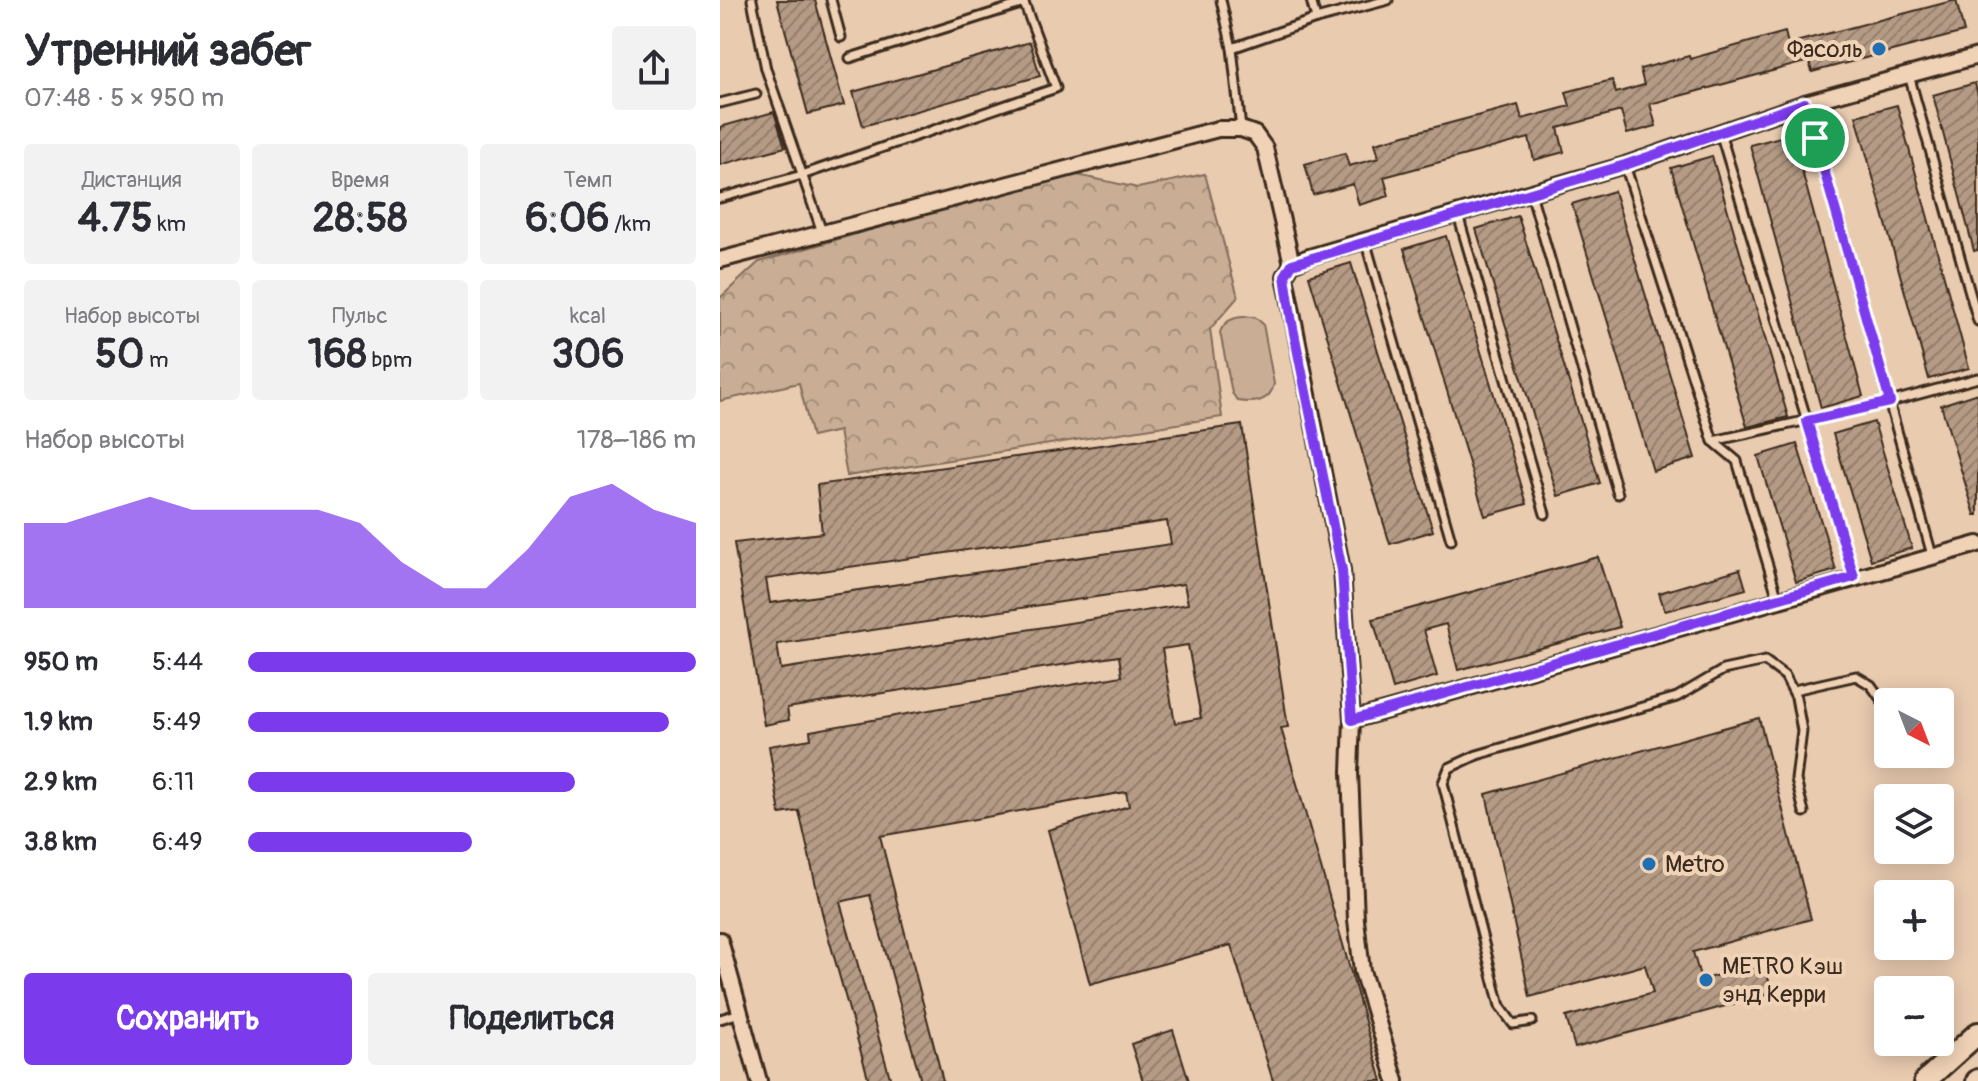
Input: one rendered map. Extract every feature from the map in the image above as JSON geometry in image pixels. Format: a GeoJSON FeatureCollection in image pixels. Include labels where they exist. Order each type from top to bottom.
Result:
{"type":"FeatureCollection","features":[{"type":"Feature","properties":{"kind":"main road"},"geometry":{"type":"LineString","coordinates":[[1925,1081],[1978,1033]]}},
{"type":"Feature","properties":{"kind":"street"},"geometry":{"type":"LineString","coordinates":[[1396,1081],[1362,971],[1356,920],[1350,772],[1352,720],[1342,570],[1285,276],[1292,264],[1365,240],[1625,165],[1805,103],[1978,56]]}},
{"type":"Feature","properties":{"kind":"street"},"geometry":{"type":"LineString","coordinates":[[720,260],[1127,150],[1218,129],[1241,129],[1255,134],[1265,148],[1292,264]]}},
{"type":"Feature","properties":{"kind":"street"},"geometry":{"type":"LineString","coordinates":[[1352,720],[1978,544]]}},
{"type":"Feature","properties":{"kind":"street"},"geometry":{"type":"LineString","coordinates":[[720,940],[759,1081]]}},
{"type":"Feature","properties":{"kind":"lane"},"geometry":{"type":"LineString","coordinates":[[752,0],[766,69],[822,232]]}},
{"type":"Feature","properties":{"kind":"lane"},"geometry":{"type":"LineString","coordinates":[[831,0],[841,37]]}},
{"type":"Feature","properties":{"kind":"lane"},"geometry":{"type":"LineString","coordinates":[[1221,0],[1232,48],[1241,129]]}},
{"type":"Feature","properties":{"kind":"lane"},"geometry":{"type":"LineString","coordinates":[[1311,0],[1316,19]]}},
{"type":"Feature","properties":{"kind":"lane"},"geometry":{"type":"LineString","coordinates":[[1232,48],[1316,19],[1388,0]]}},
{"type":"Feature","properties":{"kind":"lane"},"geometry":{"type":"LineString","coordinates":[[720,198],[802,175],[1056,88],[1024,3],[850,58]]}},
{"type":"Feature","properties":{"kind":"lane"},"geometry":{"type":"LineString","coordinates":[[1909,75],[1978,321]]}},
{"type":"Feature","properties":{"kind":"lane"},"geometry":{"type":"LineString","coordinates":[[720,103],[756,94]]}},
{"type":"Feature","properties":{"kind":"lane"},"geometry":{"type":"LineString","coordinates":[[1805,103],[1932,555]]}},
{"type":"Feature","properties":{"kind":"lane"},"geometry":{"type":"LineString","coordinates":[[1720,130],[1854,577]]}},
{"type":"Feature","properties":{"kind":"lane"},"geometry":{"type":"LineString","coordinates":[[1625,165],[1713,441],[1737,461],[1778,599]]}},
{"type":"Feature","properties":{"kind":"lane"},"geometry":{"type":"LineString","coordinates":[[1531,193],[1618,494]]}},
{"type":"Feature","properties":{"kind":"lane"},"geometry":{"type":"LineString","coordinates":[[1458,213],[1545,514]]}},
{"type":"Feature","properties":{"kind":"lane"},"geometry":{"type":"LineString","coordinates":[[1365,240],[1451,540]]}},
{"type":"Feature","properties":{"kind":"lane"},"geometry":{"type":"LineString","coordinates":[[1713,441],[1890,402],[1978,378]]}},
{"type":"Feature","properties":{"kind":"lane"},"geometry":{"type":"LineString","coordinates":[[1532,1021],[1513,1024],[1500,1006],[1443,783],[1446,772],[1456,763],[1677,697],[1723,670],[1760,661],[1773,665],[1794,690],[1802,731],[1796,780],[1804,812]]}},
{"type":"Feature","properties":{"kind":"lane"},"geometry":{"type":"LineString","coordinates":[[1794,690],[1856,676],[1874,689]]}},
{"type":"Feature","properties":{"kind":"lane"},"geometry":{"type":"LineString","coordinates":[[720,1019],[740,1013]]}},
{"type":"Feature","properties":{"kind":"green space"},"geometry":{"type":"Polygon","coordinates":[[[1068,173],[1138,188],[1205,174],[1238,297],[1210,329],[1222,417],[847,476],[839,431],[812,437],[799,383],[720,401],[720,298],[759,262],[1068,173]]]}},
{"type":"Feature","properties":{"kind":"green space"},"geometry":{"type":"Polygon","coordinates":[[[1255,317],[1263,324],[1274,384],[1269,395],[1261,400],[1238,401],[1232,393],[1220,332],[1234,318],[1255,317]]]}},
{"type":"Feature","properties":{"kind":"building"},"geometry":{"type":"Polygon","coordinates":[[[777,0],[815,0],[844,105],[808,114],[777,0]]]}},
{"type":"Feature","properties":{"kind":"building"},"geometry":{"type":"Polygon","coordinates":[[[1956,0],[1964,32],[1812,72],[1809,61],[1650,104],[1656,126],[1627,134],[1621,111],[1558,128],[1564,152],[1534,160],[1529,138],[1384,177],[1389,196],[1359,205],[1353,184],[1313,195],[1305,164],[1345,153],[1349,166],[1379,158],[1375,143],[1518,105],[1522,119],[1570,106],[1566,92],[1612,80],[1616,93],[1644,85],[1640,69],[1689,56],[1690,59],[1785,32],[1788,44],[1956,0]]]}},
{"type":"Feature","properties":{"kind":"building"},"geometry":{"type":"Polygon","coordinates":[[[1030,42],[1040,76],[863,126],[853,92],[1030,42]]]}},
{"type":"Feature","properties":{"kind":"building"},"geometry":{"type":"Polygon","coordinates":[[[1975,83],[1978,96],[1978,250],[1974,251],[1933,95],[1975,83]]]}},
{"type":"Feature","properties":{"kind":"building"},"geometry":{"type":"Polygon","coordinates":[[[1897,105],[1969,368],[1929,379],[1856,116],[1897,105]]]}},
{"type":"Feature","properties":{"kind":"building"},"geometry":{"type":"Polygon","coordinates":[[[774,112],[785,147],[720,165],[720,127],[774,112]]]}},
{"type":"Feature","properties":{"kind":"building"},"geometry":{"type":"Polygon","coordinates":[[[1792,134],[1863,396],[1821,408],[1750,145],[1792,134]]]}},
{"type":"Feature","properties":{"kind":"building"},"geometry":{"type":"Polygon","coordinates":[[[1712,156],[1788,417],[1747,427],[1671,168],[1712,156]]]}},
{"type":"Feature","properties":{"kind":"building"},"geometry":{"type":"Polygon","coordinates":[[[1614,191],[1695,458],[1653,471],[1572,204],[1614,191]]]}},
{"type":"Feature","properties":{"kind":"building"},"geometry":{"type":"Polygon","coordinates":[[[1518,216],[1600,483],[1558,496],[1476,229],[1518,216]]]}},
{"type":"Feature","properties":{"kind":"building"},"geometry":{"type":"Polygon","coordinates":[[[1446,236],[1527,504],[1485,516],[1404,249],[1446,236]]]}},
{"type":"Feature","properties":{"kind":"building"},"geometry":{"type":"Polygon","coordinates":[[[1351,263],[1433,531],[1390,544],[1309,276],[1351,263]]]}},
{"type":"Feature","properties":{"kind":"building"},"geometry":{"type":"Polygon","coordinates":[[[1978,393],[1978,515],[1975,515],[1941,405],[1978,393]]]}},
{"type":"Feature","properties":{"kind":"building"},"geometry":{"type":"Polygon","coordinates":[[[1874,422],[1912,548],[1871,560],[1833,434],[1874,422]]]}},
{"type":"Feature","properties":{"kind":"building"},"geometry":{"type":"Polygon","coordinates":[[[1242,425],[1288,727],[1281,728],[1382,1081],[1273,1081],[1231,945],[1090,984],[1048,830],[1129,806],[1126,792],[880,836],[943,1081],[921,1081],[870,895],[840,902],[891,1081],[869,1081],[824,921],[799,811],[780,814],[769,746],[811,739],[810,731],[1122,676],[1119,656],[787,708],[789,720],[764,725],[734,543],[822,533],[817,485],[1242,425]],[[1167,521],[766,579],[770,603],[1171,544],[1167,521]],[[1184,584],[777,644],[781,669],[1188,604],[1184,584]],[[1188,645],[1162,649],[1175,723],[1201,718],[1188,645]]]}},
{"type":"Feature","properties":{"kind":"building"},"geometry":{"type":"Polygon","coordinates":[[[1797,444],[1836,570],[1796,582],[1758,456],[1797,444]]]}},
{"type":"Feature","properties":{"kind":"building"},"geometry":{"type":"Polygon","coordinates":[[[1598,557],[1620,627],[1458,670],[1446,624],[1424,630],[1437,676],[1393,689],[1373,619],[1598,557]]]}},
{"type":"Feature","properties":{"kind":"building"},"geometry":{"type":"Polygon","coordinates":[[[1740,569],[1746,589],[1665,611],[1659,593],[1740,569]]]}},
{"type":"Feature","properties":{"kind":"building","name":"Metro"},"geometry":{"type":"Polygon","coordinates":[[[1759,718],[1811,919],[1693,952],[1701,980],[1764,962],[1772,993],[1575,1048],[1566,1017],[1653,993],[1645,965],[1530,997],[1486,794],[1759,718]]]}},
{"type":"Feature","properties":{"kind":"building"},"geometry":{"type":"Polygon","coordinates":[[[1173,1030],[1189,1081],[1143,1081],[1131,1044],[1173,1030]]]}},
{"type":"Feature","properties":{"kind":"place","name":"Фасоль"},"geometry":{"type":"Point","coordinates":[1879,49]}},
{"type":"Feature","properties":{"kind":"place","name":"Metro"},"geometry":{"type":"Point","coordinates":[1649,864]}},
{"type":"Feature","properties":{"kind":"place","name":"METRO Кэш энд Керри"},"geometry":{"type":"Point","coordinates":[1706,980]}},
{"type":"Feature","properties":{"kind":"route"},"geometry":{"type":"LineString","coordinates":[[1805,103],[1815,138],[1890,402],[1807,421],[1854,577],[1352,720],[1342,570],[1292,323],[1285,276],[1292,264],[1625,165],[1805,103]]}}]}
